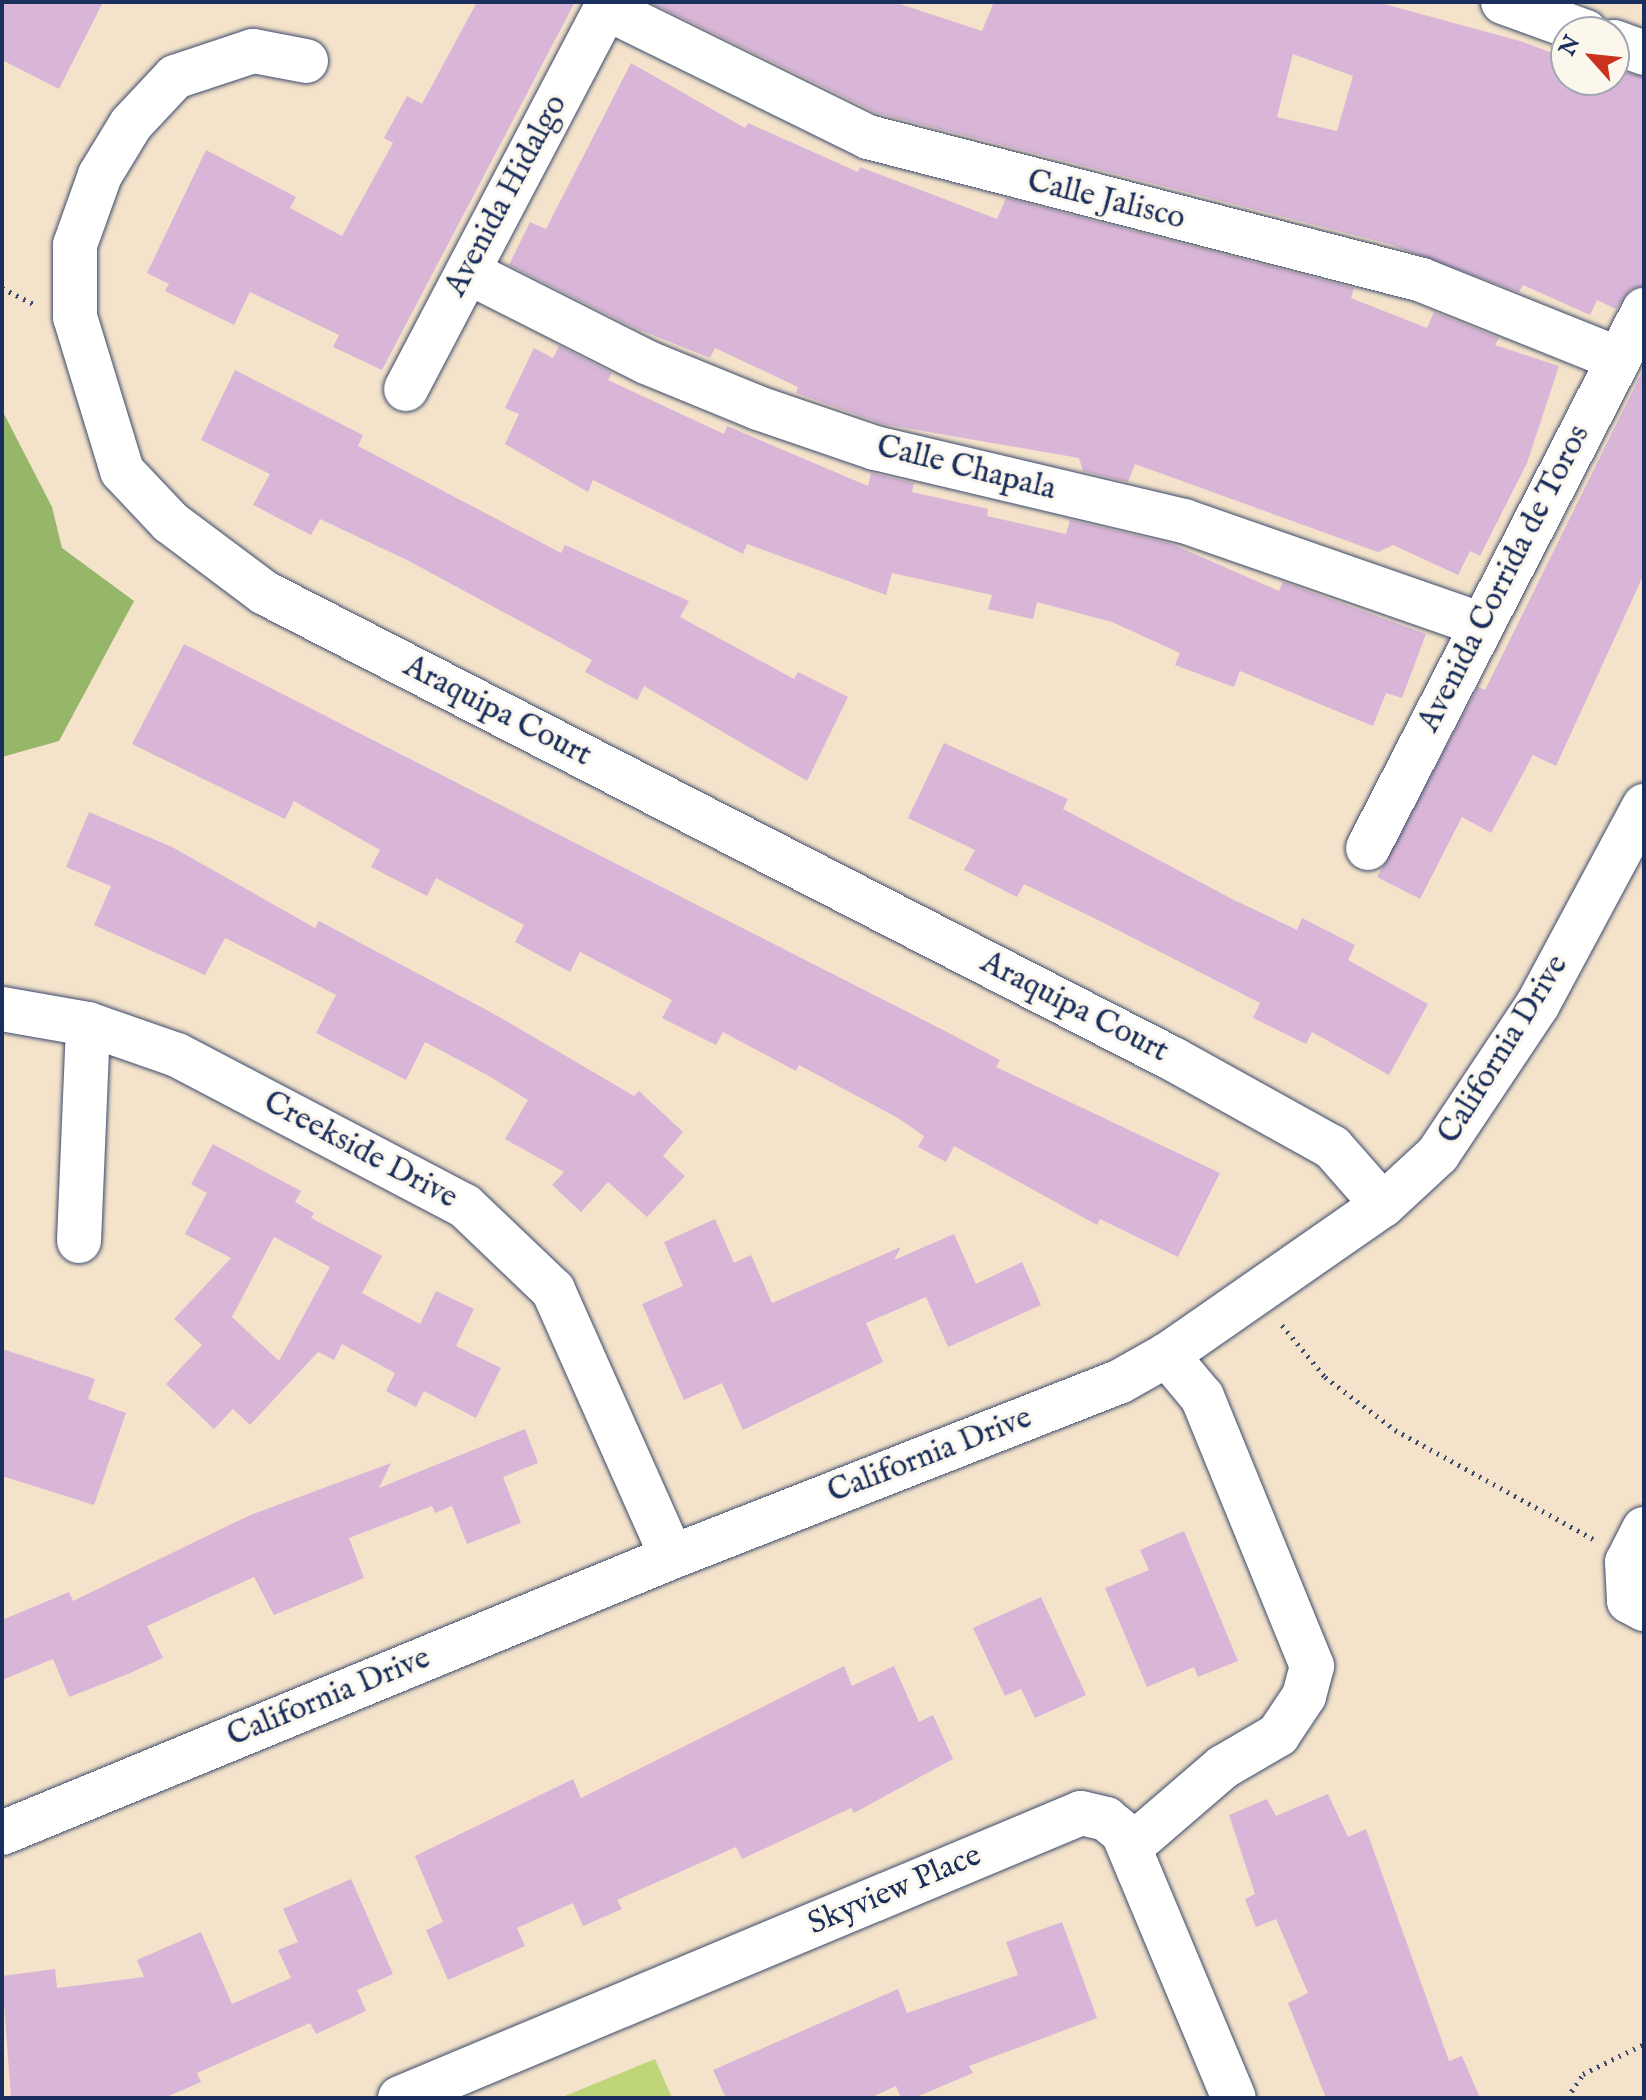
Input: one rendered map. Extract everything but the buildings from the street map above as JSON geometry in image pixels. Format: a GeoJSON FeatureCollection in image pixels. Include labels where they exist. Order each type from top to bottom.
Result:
{"type":"FeatureCollection","features":[{"type":"Feature","properties":{"kind":"street"},"geometry":{"type":"LineString","coordinates":[[1503,2],[1550,19]]}},
{"type":"Feature","properties":{"kind":"street","name":"Avenida Hidalgo"},"geometry":{"type":"LineString","coordinates":[[406,389],[608,5]]}},
{"type":"Feature","properties":{"kind":"street","name":"Calle Jalisco"},"geometry":{"type":"LineString","coordinates":[[608,5],[868,137],[1422,280],[1619,359]]}},
{"type":"Feature","properties":{"kind":"street","name":"Araquipa Court"},"geometry":{"type":"LineString","coordinates":[[306,61],[253,51],[175,77],[131,124],[100,175],[75,245],[75,317],[122,471],[170,522],[265,593],[1186,1066],[1332,1147],[1383,1205]]}},
{"type":"Feature","properties":{"kind":"street","name":"Calle Chapala"},"geometry":{"type":"LineString","coordinates":[[468,272],[646,362],[758,408],[875,448],[1184,521],[1480,624]]}},
{"type":"Feature","properties":{"kind":"street","name":"Avenida Corrida de Toros"},"geometry":{"type":"LineString","coordinates":[[1368,848],[1480,624],[1644,310]]}},
{"type":"Feature","properties":{"kind":"street","name":"California Drive"},"geometry":{"type":"LineString","coordinates":[[2,1833],[672,1557],[1119,1382],[1167,1355],[1383,1205],[1438,1154],[1481,1098],[1644,806]]}},
{"type":"Feature","properties":{"kind":"street","name":"Creekside Drive"},"geometry":{"type":"LineString","coordinates":[[2,1009],[88,1024],[177,1055],[412,1173],[517,1250],[553,1290],[672,1557]]}},
{"type":"Feature","properties":{"kind":"street"},"geometry":{"type":"LineString","coordinates":[[79,1241],[88,1024]]}},
{"type":"Feature","properties":{"kind":"street"},"geometry":{"type":"LineString","coordinates":[[1130,1847],[1223,1767],[1278,1735],[1304,1696],[1312,1666],[1202,1397],[1167,1355]]}},
{"type":"Feature","properties":{"kind":"street","name":"Skyview Place"},"geometry":{"type":"LineString","coordinates":[[400,2098],[1069,1816],[1106,1819],[1130,1847],[1234,2098]]}},
{"type":"Feature","properties":{"kind":"path"},"geometry":{"type":"LineString","coordinates":[[1257,1295],[1325,1377],[1395,1430],[1572,1525],[1636,1576]]}},
{"type":"Feature","properties":{"kind":"path"},"geometry":{"type":"LineString","coordinates":[[1567,2098],[1583,2074],[1644,2044]]}},
{"type":"Feature","properties":{"kind":"green space"},"geometry":{"type":"Polygon","coordinates":[[[2,410],[52,507],[62,548],[134,601],[59,741],[2,757],[2,410]]]}},
{"type":"Feature","properties":{"kind":"green space"},"geometry":{"type":"Polygon","coordinates":[[[655,2059],[672,2098],[560,2098],[655,2059]]]}}]}
